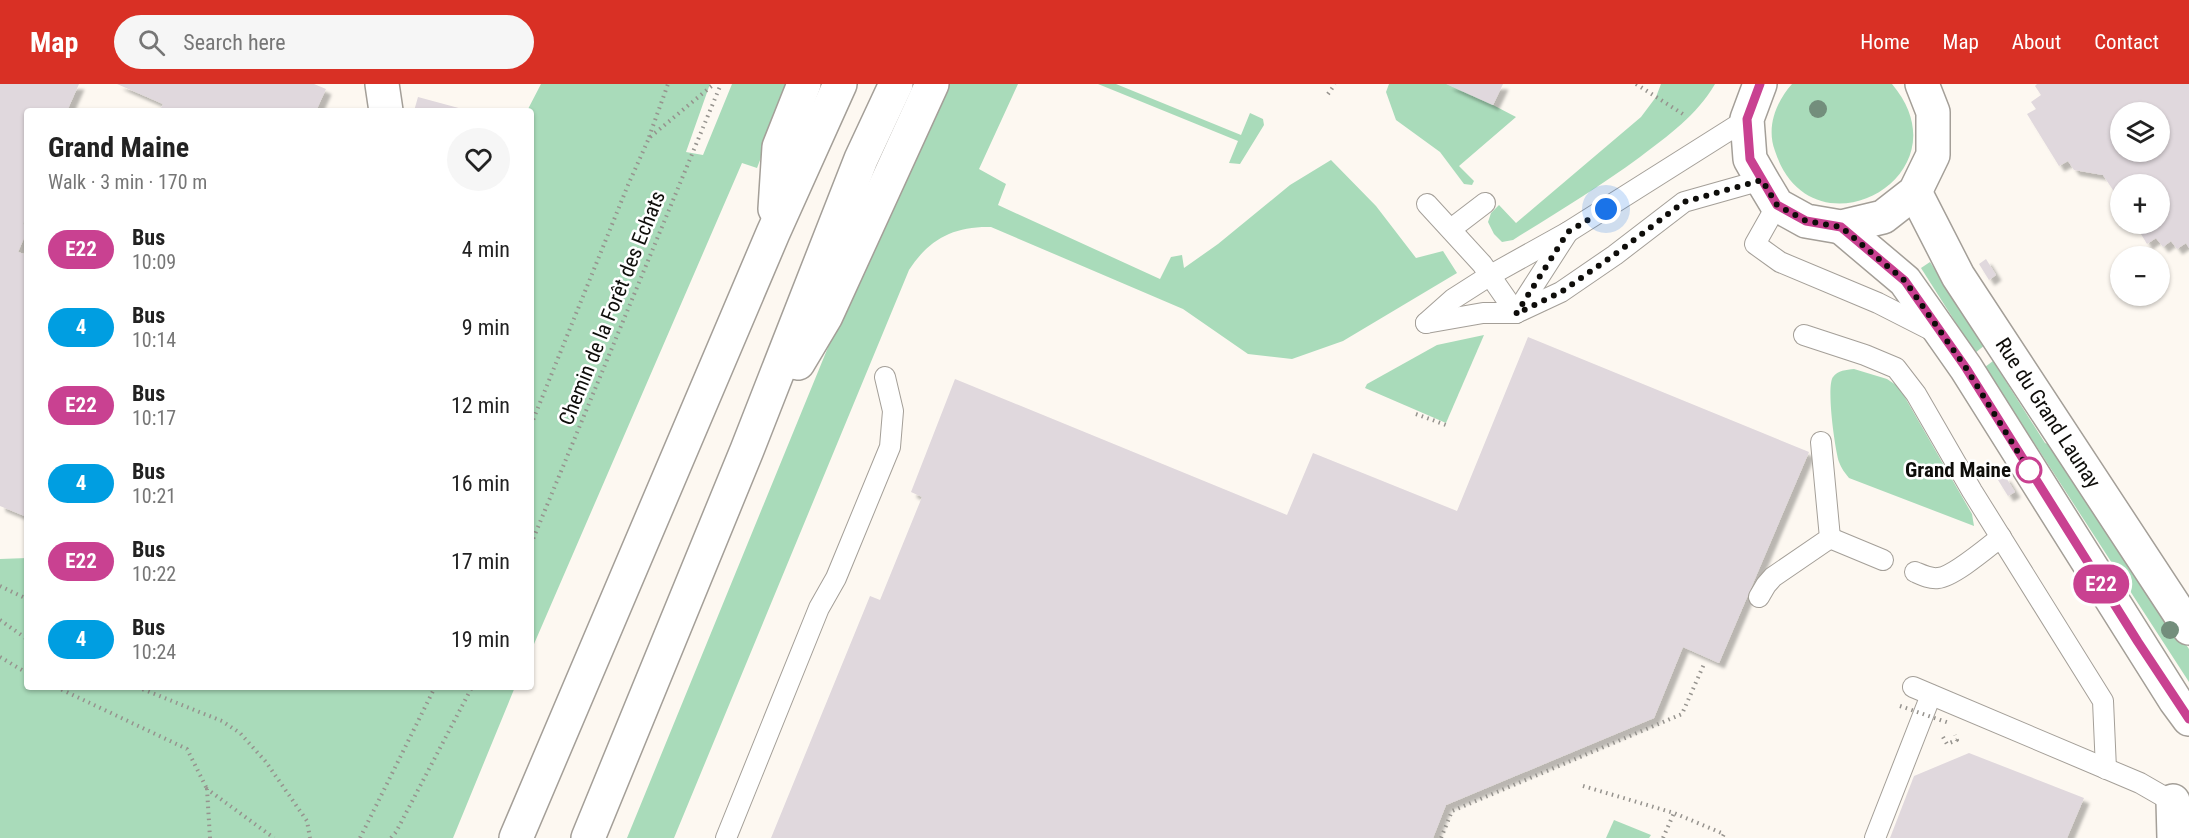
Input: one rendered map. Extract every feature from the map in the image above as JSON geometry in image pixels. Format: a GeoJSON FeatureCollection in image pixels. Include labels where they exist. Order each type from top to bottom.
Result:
{"type":"FeatureCollection","features":[{"type":"Feature","properties":{"kind":"main road"},"geometry":{"type":"LineString","coordinates":[[382,84],[386,108]]}},
{"type":"Feature","properties":{"kind":"main road"},"geometry":{"type":"LineString","coordinates":[[773,233],[779,147],[804,84]]}},
{"type":"Feature","properties":{"kind":"main road"},"geometry":{"type":"LineString","coordinates":[[516,838],[773,233],[840,84]]}},
{"type":"Feature","properties":{"kind":"main road"},"geometry":{"type":"LineString","coordinates":[[588,838],[747,450],[861,159],[896,84]]}},
{"type":"Feature","properties":{"kind":"main road"},"geometry":{"type":"LineString","coordinates":[[747,450],[826,316],[932,84]]}},
{"type":"Feature","properties":{"kind":"main road"},"geometry":{"type":"LineString","coordinates":[[1760,84],[1747,119],[1750,159],[1769,193],[1806,221],[1841,227],[1883,217],[1915,192],[1933,154],[1934,112],[1922,84]]}},
{"type":"Feature","properties":{"kind":"main road","name":"Rue du Grand Launay"},"geometry":{"type":"LineString","coordinates":[[1915,192],[1958,276],[2189,628]]}},
{"type":"Feature","properties":{"kind":"main road","name":"Rue du Grand Launay"},"geometry":{"type":"LineString","coordinates":[[1841,227],[1905,281],[1944,336],[2189,719]]}},
{"type":"Feature","properties":{"kind":"main road"},"geometry":{"type":"LineString","coordinates":[[2174,838],[2181,807]]}},
{"type":"Feature","properties":{"kind":"lane"},"geometry":{"type":"LineString","coordinates":[[1747,119],[1568,232],[1489,276],[1453,299],[1426,323],[1482,313],[1516,314],[1561,292],[1684,202],[1769,193],[1755,244],[1780,262],[1878,303],[1944,336]]}},
{"type":"Feature","properties":{"kind":"lane"},"geometry":{"type":"LineString","coordinates":[[1451,230],[1485,203]]}},
{"type":"Feature","properties":{"kind":"lane"},"geometry":{"type":"LineString","coordinates":[[1427,204],[1482,264],[1516,314]]}},
{"type":"Feature","properties":{"kind":"lane"},"geometry":{"type":"LineString","coordinates":[[1516,314],[1568,232]]}},
{"type":"Feature","properties":{"kind":"lane"},"geometry":{"type":"LineString","coordinates":[[1804,335],[1896,368],[1916,394],[1972,491],[2103,701],[2106,769]]}},
{"type":"Feature","properties":{"kind":"lane"},"geometry":{"type":"LineString","coordinates":[[726,838],[819,608],[836,578],[890,447],[893,411],[885,377]]}},
{"type":"Feature","properties":{"kind":"lane"},"geometry":{"type":"LineString","coordinates":[[1821,442],[1830,538]]}},
{"type":"Feature","properties":{"kind":"lane"},"geometry":{"type":"LineString","coordinates":[[1915,572],[1938,579],[1950,574],[2001,537]]}},
{"type":"Feature","properties":{"kind":"lane"},"geometry":{"type":"LineString","coordinates":[[1830,538],[1883,560]]}},
{"type":"Feature","properties":{"kind":"lane"},"geometry":{"type":"LineString","coordinates":[[1759,597],[1773,577],[1830,538]]}},
{"type":"Feature","properties":{"kind":"lane"},"geometry":{"type":"LineString","coordinates":[[1912,687],[2140,783],[2181,807]]}},
{"type":"Feature","properties":{"kind":"lane"},"geometry":{"type":"LineString","coordinates":[[1875,838],[1931,695]]}},
{"type":"Feature","properties":{"kind":"path"},"geometry":{"type":"LineString","coordinates":[[534,418],[623,196],[649,138],[668,84]]}},
{"type":"Feature","properties":{"kind":"path"},"geometry":{"type":"LineString","coordinates":[[649,138],[714,84]]}},
{"type":"Feature","properties":{"kind":"path","name":"Chemin de la Forêt des Echats"},"geometry":{"type":"LineString","coordinates":[[534,537],[721,84]]}},
{"type":"Feature","properties":{"kind":"path"},"geometry":{"type":"LineString","coordinates":[[1328,94],[1335,84]]}},
{"type":"Feature","properties":{"kind":"path"},"geometry":{"type":"LineString","coordinates":[[1636,84],[1686,116]]}},
{"type":"Feature","properties":{"kind":"path"},"geometry":{"type":"LineString","coordinates":[[1416,414],[1446,425]]}},
{"type":"Feature","properties":{"kind":"path"},"geometry":{"type":"LineString","coordinates":[[0,586],[24,598]]}},
{"type":"Feature","properties":{"kind":"path"},"geometry":{"type":"LineString","coordinates":[[0,620],[24,637]]}},
{"type":"Feature","properties":{"kind":"path"},"geometry":{"type":"LineString","coordinates":[[0,657],[24,671]]}},
{"type":"Feature","properties":{"kind":"path"},"geometry":{"type":"LineString","coordinates":[[1441,838],[1452,811],[1682,714],[1704,664]]}},
{"type":"Feature","properties":{"kind":"path"},"geometry":{"type":"LineString","coordinates":[[62,690],[186,748],[207,789],[210,838]]}},
{"type":"Feature","properties":{"kind":"path"},"geometry":{"type":"LineString","coordinates":[[145,690],[222,721],[240,733],[266,762],[307,821],[310,838]]}},
{"type":"Feature","properties":{"kind":"path"},"geometry":{"type":"LineString","coordinates":[[360,838],[434,690]]}},
{"type":"Feature","properties":{"kind":"path"},"geometry":{"type":"LineString","coordinates":[[391,838],[470,690]]}},
{"type":"Feature","properties":{"kind":"path"},"geometry":{"type":"LineString","coordinates":[[1900,706],[1949,723],[1957,740],[1947,744],[1942,734]]}},
{"type":"Feature","properties":{"kind":"path"},"geometry":{"type":"LineString","coordinates":[[1583,786],[1674,813],[1724,834],[1722,838]]}},
{"type":"Feature","properties":{"kind":"path"},"geometry":{"type":"LineString","coordinates":[[207,789],[274,838]]}},
{"type":"Feature","properties":{"kind":"path"},"geometry":{"type":"LineString","coordinates":[[1663,838],[1674,813]]}},
{"type":"Feature","properties":{"kind":"green space"},"geometry":{"type":"Polygon","coordinates":[[[541,84],[710,84],[686,152],[703,155],[732,84],[789,84],[757,168],[742,163],[534,644],[534,108],[529,108],[541,84]]]}},
{"type":"Feature","properties":{"kind":"green space"},"geometry":{"type":"Polygon","coordinates":[[[945,84],[1018,84],[979,169],[1006,184],[998,205],[1160,279],[1171,257],[1182,255],[1184,268],[1218,244],[1290,185],[1331,160],[1376,206],[1416,258],[1443,251],[1457,273],[1343,341],[1292,359],[1248,354],[1183,309],[991,227],[965,229],[944,236],[925,250],[909,270],[674,838],[627,838],[874,235],[945,84]]]}},
{"type":"Feature","properties":{"kind":"green space"},"geometry":{"type":"Polygon","coordinates":[[[1098,84],[1116,84],[1241,135],[1250,113],[1263,119],[1264,125],[1240,164],[1229,163],[1238,141],[1098,84]]]}},
{"type":"Feature","properties":{"kind":"green space"},"geometry":{"type":"Polygon","coordinates":[[[1389,84],[1447,84],[1516,117],[1459,166],[1474,181],[1472,185],[1464,184],[1440,152],[1396,120],[1386,92],[1389,84]]]}},
{"type":"Feature","properties":{"kind":"green space"},"geometry":{"type":"Polygon","coordinates":[[[1661,84],[1715,84],[1700,106],[1681,124],[1609,179],[1513,240],[1502,242],[1494,234],[1488,222],[1491,213],[1499,205],[1516,223],[1641,117],[1656,97],[1661,84]]]}},
{"type":"Feature","properties":{"kind":"green space"},"geometry":{"type":"Polygon","coordinates":[[[1792,84],[1892,84],[1911,118],[1912,149],[1899,175],[1876,194],[1848,203],[1819,200],[1794,184],[1772,142],[1774,115],[1781,99],[1792,84]]]}},
{"type":"Feature","properties":{"kind":"green space"},"geometry":{"type":"Polygon","coordinates":[[[1930,262],[1985,345],[1975,353],[1921,268],[1930,262]]]}},
{"type":"Feature","properties":{"kind":"green space"},"geometry":{"type":"Polygon","coordinates":[[[1484,335],[1446,423],[1365,388],[1367,384],[1437,345],[1484,335]]]}},
{"type":"Feature","properties":{"kind":"green space"},"geometry":{"type":"Polygon","coordinates":[[[1993,361],[2045,443],[2050,445],[2189,649],[2189,682],[1985,367],[1993,361]]]}},
{"type":"Feature","properties":{"kind":"green space"},"geometry":{"type":"Polygon","coordinates":[[[1854,369],[1887,379],[1899,387],[1972,514],[1974,526],[1849,478],[1839,462],[1835,445],[1830,392],[1833,377],[1837,373],[1854,369]]]}},
{"type":"Feature","properties":{"kind":"green space"},"geometry":{"type":"Polygon","coordinates":[[[24,558],[24,690],[514,690],[453,838],[0,838],[0,559],[24,558]]]}},
{"type":"Feature","properties":{"kind":"green space"},"geometry":{"type":"Polygon","coordinates":[[[1614,820],[1651,835],[1649,838],[1606,838],[1614,820]]]}},
{"type":"Feature","properties":{"kind":"building"},"geometry":{"type":"Polygon","coordinates":[[[0,84],[79,84],[68,108],[24,108],[24,238],[18,252],[24,254],[24,516],[0,506],[0,84]]]}},
{"type":"Feature","properties":{"kind":"building"},"geometry":{"type":"Polygon","coordinates":[[[117,84],[314,84],[326,89],[317,108],[161,108],[163,104],[117,84]]]}},
{"type":"Feature","properties":{"kind":"building"},"geometry":{"type":"Polygon","coordinates":[[[1446,84],[1503,84],[1493,105],[1446,84]]]}},
{"type":"Feature","properties":{"kind":"building"},"geometry":{"type":"Polygon","coordinates":[[[2037,84],[2189,84],[2189,248],[2186,243],[2177,249],[2171,241],[2162,246],[2156,238],[2147,244],[2141,234],[2170,234],[2170,174],[2110,174],[2110,186],[2103,175],[2074,170],[2068,161],[2059,166],[2027,114],[2036,109],[2031,102],[2041,95],[2035,86],[2037,84]]]}},
{"type":"Feature","properties":{"kind":"building"},"geometry":{"type":"Polygon","coordinates":[[[418,97],[459,108],[415,108],[418,97]]]}},
{"type":"Feature","properties":{"kind":"building"},"geometry":{"type":"Polygon","coordinates":[[[1986,259],[1996,275],[1989,280],[1979,264],[1986,259]]]}},
{"type":"Feature","properties":{"kind":"building"},"geometry":{"type":"Polygon","coordinates":[[[1528,337],[1809,452],[1719,663],[1683,647],[1654,718],[1446,805],[1433,838],[771,838],[870,596],[880,600],[922,497],[911,492],[955,379],[1287,515],[1313,453],[1457,511],[1528,337]]]}},
{"type":"Feature","properties":{"kind":"building"},"geometry":{"type":"Polygon","coordinates":[[[2005,476],[2015,492],[2008,496],[1998,480],[2005,476]]]}},
{"type":"Feature","properties":{"kind":"building"},"geometry":{"type":"Polygon","coordinates":[[[1969,753],[2084,798],[2067,838],[1890,838],[1914,776],[1969,753]]]}},
{"type":"Feature","properties":{"kind":"bus line","name":"E22"},"geometry":{"type":"LineString","coordinates":[[1760,84],[1747,119],[1750,159],[1777,205],[1806,221],[1841,227],[1905,281],[1966,368],[2189,719]]}},
{"type":"Feature","properties":{"kind":"place","name":"Grand Maine"},"geometry":{"type":"Point","coordinates":[2029,470]}},
{"type":"Feature","properties":{"kind":"route"},"geometry":{"type":"LineString","coordinates":[[1606,209],[1568,232],[1516,314],[1561,292],[1684,202],[1762,180],[1777,205],[1806,221],[1841,227],[1905,281],[1966,368],[2029,470]]}}]}
